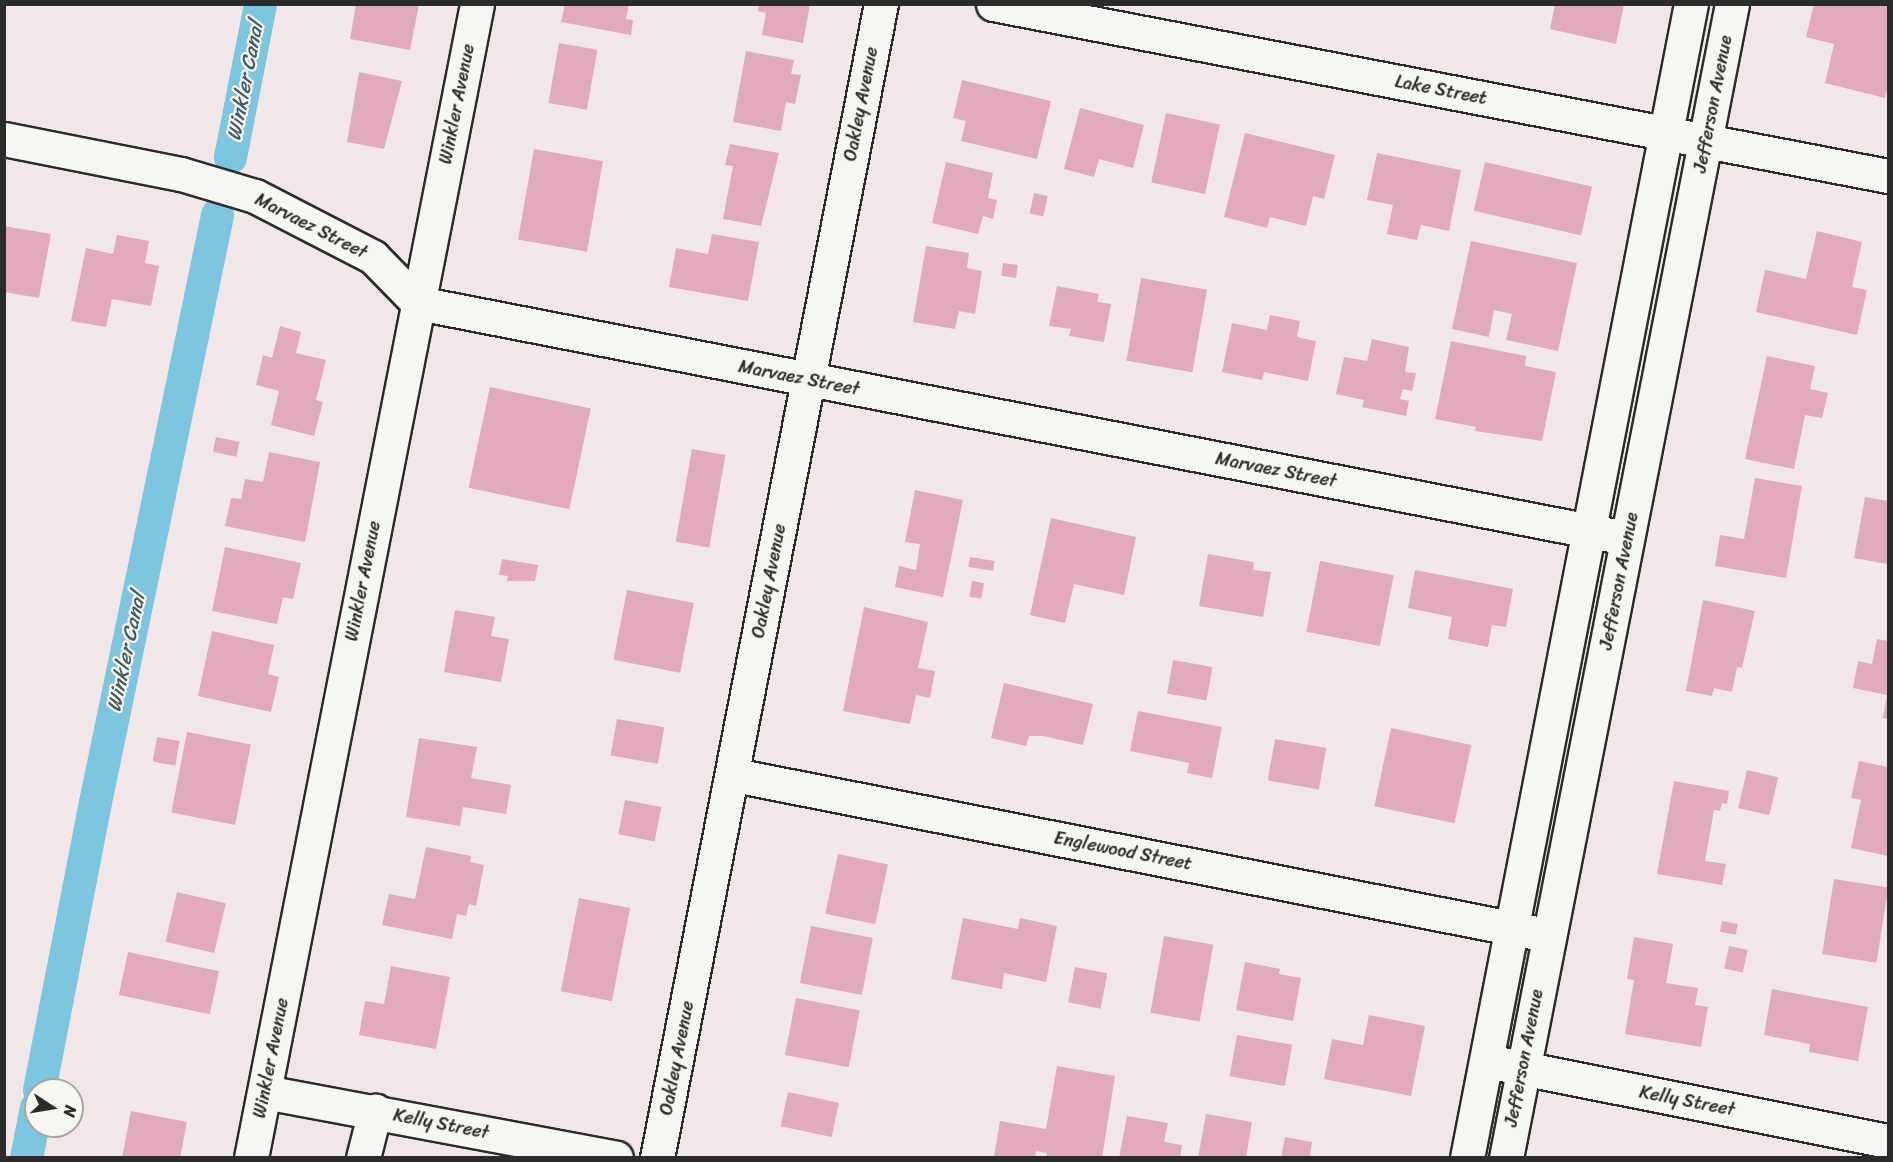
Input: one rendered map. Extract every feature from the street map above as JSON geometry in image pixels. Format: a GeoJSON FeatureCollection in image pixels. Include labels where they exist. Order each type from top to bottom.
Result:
{"type":"FeatureCollection","features":[{"type":"Feature","properties":{"kind":"street","name":"Winkler Avenue"},"geometry":{"type":"LineString","coordinates":[[251,1158],[477,4]]}},
{"type":"Feature","properties":{"kind":"street","name":"Oakley Avenue"},"geometry":{"type":"LineString","coordinates":[[657,1158],[734,775],[881,4]]}},
{"type":"Feature","properties":{"kind":"street","name":"Lake Street"},"geometry":{"type":"LineString","coordinates":[[993,4],[1706,139],[1888,176]]}},
{"type":"Feature","properties":{"kind":"street","name":"Jefferson Avenue"},"geometry":{"type":"LineString","coordinates":[[1467,1158],[1591,531],[1691,4]]}},
{"type":"Feature","properties":{"kind":"street","name":"Jefferson Avenue"},"geometry":{"type":"LineString","coordinates":[[1506,1158],[1732,4]]}},
{"type":"Feature","properties":{"kind":"street","name":"Marvaez Street"},"geometry":{"type":"LineString","coordinates":[[4,139],[181,174],[255,196],[373,258],[418,303],[1626,538]]}},
{"type":"Feature","properties":{"kind":"street","name":"Englewood Street"},"geometry":{"type":"LineString","coordinates":[[734,775],[1548,935]]}},
{"type":"Feature","properties":{"kind":"street","name":"Kelly Street"},"geometry":{"type":"LineString","coordinates":[[1486,1060],[1888,1141]]}},
{"type":"Feature","properties":{"kind":"street","name":"Kelly Street"},"geometry":{"type":"LineString","coordinates":[[265,1092],[615,1158]]}},
{"type":"Feature","properties":{"kind":"street"},"geometry":{"type":"LineString","coordinates":[[363,1158],[375,1111]]}},
{"type":"Feature","properties":{"kind":"building"},"geometry":{"type":"Polygon","coordinates":[[[356,4],[419,4],[410,50],[350,39],[356,4]]]}},
{"type":"Feature","properties":{"kind":"building"},"geometry":{"type":"Polygon","coordinates":[[[565,4],[629,4],[626,19],[633,20],[631,35],[561,22],[565,4]]]}},
{"type":"Feature","properties":{"kind":"building"},"geometry":{"type":"Polygon","coordinates":[[[759,4],[810,4],[803,43],[762,35],[766,13],[758,11],[759,4]]]}},
{"type":"Feature","properties":{"kind":"building"},"geometry":{"type":"Polygon","coordinates":[[[1555,4],[1624,4],[1616,44],[1550,29],[1555,4]]]}},
{"type":"Feature","properties":{"kind":"building"},"geometry":{"type":"Polygon","coordinates":[[[1814,4],[1888,6],[1888,84],[1885,98],[1825,83],[1834,44],[1806,37],[1814,4]]]}},
{"type":"Feature","properties":{"kind":"building"},"geometry":{"type":"Polygon","coordinates":[[[559,43],[597,50],[587,110],[548,103],[559,43]]]}},
{"type":"Feature","properties":{"kind":"building"},"geometry":{"type":"Polygon","coordinates":[[[746,51],[794,60],[791,74],[801,75],[795,104],[786,102],[781,131],[733,122],[746,51]]]}},
{"type":"Feature","properties":{"kind":"building"},"geometry":{"type":"Polygon","coordinates":[[[359,72],[402,81],[384,149],[347,142],[359,72]]]}},
{"type":"Feature","properties":{"kind":"building"},"geometry":{"type":"Polygon","coordinates":[[[962,80],[1051,101],[1037,159],[961,141],[966,121],[953,118],[962,80]]]}},
{"type":"Feature","properties":{"kind":"building"},"geometry":{"type":"Polygon","coordinates":[[[1080,108],[1144,125],[1133,168],[1099,159],[1094,177],[1064,169],[1080,108]]]}},
{"type":"Feature","properties":{"kind":"building"},"geometry":{"type":"Polygon","coordinates":[[[1166,113],[1220,124],[1205,194],[1151,182],[1166,113]]]}},
{"type":"Feature","properties":{"kind":"building"},"geometry":{"type":"Polygon","coordinates":[[[1245,133],[1335,155],[1324,199],[1313,196],[1306,226],[1270,217],[1267,228],[1224,217],[1245,133]]]}},
{"type":"Feature","properties":{"kind":"building"},"geometry":{"type":"Polygon","coordinates":[[[730,144],[779,153],[761,226],[723,219],[733,166],[725,165],[730,144]]]}},
{"type":"Feature","properties":{"kind":"building"},"geometry":{"type":"Polygon","coordinates":[[[534,149],[603,161],[587,252],[518,240],[534,149]]]}},
{"type":"Feature","properties":{"kind":"building"},"geometry":{"type":"Polygon","coordinates":[[[1377,153],[1461,170],[1449,231],[1421,225],[1417,240],[1387,234],[1393,205],[1367,200],[1377,153]]]}},
{"type":"Feature","properties":{"kind":"building"},"geometry":{"type":"Polygon","coordinates":[[[946,162],[993,173],[988,198],[997,200],[993,219],[983,216],[978,234],[932,223],[946,162]]]}},
{"type":"Feature","properties":{"kind":"building"},"geometry":{"type":"Polygon","coordinates":[[[1485,162],[1592,187],[1581,235],[1474,211],[1485,162]]]}},
{"type":"Feature","properties":{"kind":"building"},"geometry":{"type":"Polygon","coordinates":[[[1034,193],[1048,196],[1043,216],[1030,214],[1034,193]]]}},
{"type":"Feature","properties":{"kind":"building"},"geometry":{"type":"Polygon","coordinates":[[[4,226],[51,234],[39,298],[4,292],[4,226]]]}},
{"type":"Feature","properties":{"kind":"building"},"geometry":{"type":"Polygon","coordinates":[[[1817,231],[1862,242],[1852,287],[1867,290],[1857,335],[1756,312],[1765,270],[1806,279],[1817,231]]]}},
{"type":"Feature","properties":{"kind":"building"},"geometry":{"type":"Polygon","coordinates":[[[712,234],[759,242],[748,301],[669,287],[676,248],[708,254],[712,234]]]}},
{"type":"Feature","properties":{"kind":"building"},"geometry":{"type":"Polygon","coordinates":[[[117,235],[149,241],[145,263],[159,266],[151,306],[112,299],[106,327],[71,321],[86,248],[113,254],[117,235]]]}},
{"type":"Feature","properties":{"kind":"building"},"geometry":{"type":"Polygon","coordinates":[[[1471,241],[1577,263],[1558,351],[1506,340],[1512,314],[1494,310],[1489,337],[1452,329],[1471,241]]]}},
{"type":"Feature","properties":{"kind":"building"},"geometry":{"type":"Polygon","coordinates":[[[926,246],[969,253],[967,268],[982,271],[975,314],[959,311],[955,329],[913,322],[926,246]]]}},
{"type":"Feature","properties":{"kind":"building"},"geometry":{"type":"Polygon","coordinates":[[[1003,263],[1018,265],[1016,278],[1001,276],[1003,263]]]}},
{"type":"Feature","properties":{"kind":"building"},"geometry":{"type":"Polygon","coordinates":[[[1141,278],[1207,290],[1192,372],[1126,361],[1141,278]]]}},
{"type":"Feature","properties":{"kind":"building"},"geometry":{"type":"Polygon","coordinates":[[[1057,286],[1099,294],[1097,302],[1111,304],[1104,342],[1069,336],[1071,329],[1049,326],[1057,286]]]}},
{"type":"Feature","properties":{"kind":"building"},"geometry":{"type":"Polygon","coordinates":[[[1270,315],[1300,321],[1297,337],[1316,341],[1308,381],[1264,372],[1262,380],[1222,372],[1232,323],[1267,330],[1270,315]]]}},
{"type":"Feature","properties":{"kind":"building"},"geometry":{"type":"Polygon","coordinates":[[[280,326],[301,332],[296,353],[326,360],[316,400],[323,402],[314,436],[271,425],[279,391],[256,385],[263,355],[272,358],[280,326]]]}},
{"type":"Feature","properties":{"kind":"building"},"geometry":{"type":"Polygon","coordinates":[[[1372,339],[1409,347],[1405,372],[1416,373],[1412,391],[1403,389],[1400,399],[1409,401],[1406,416],[1362,407],[1364,400],[1336,394],[1344,357],[1367,361],[1372,339]]]}},
{"type":"Feature","properties":{"kind":"building"},"geometry":{"type":"Polygon","coordinates":[[[1451,341],[1526,356],[1525,366],[1556,372],[1542,441],[1475,431],[1476,427],[1435,419],[1451,341]]]}},
{"type":"Feature","properties":{"kind":"building"},"geometry":{"type":"Polygon","coordinates":[[[1767,356],[1815,366],[1810,389],[1828,393],[1822,418],[1805,415],[1794,469],[1745,459],[1767,356]]]}},
{"type":"Feature","properties":{"kind":"building"},"geometry":{"type":"Polygon","coordinates":[[[490,387],[591,408],[569,509],[469,488],[490,387]]]}},
{"type":"Feature","properties":{"kind":"building"},"geometry":{"type":"Polygon","coordinates":[[[216,437],[239,442],[236,457],[213,452],[216,437]]]}},
{"type":"Feature","properties":{"kind":"building"},"geometry":{"type":"Polygon","coordinates":[[[692,449],[725,455],[709,547],[676,542],[692,449]]]}},
{"type":"Feature","properties":{"kind":"building"},"geometry":{"type":"Polygon","coordinates":[[[269,452],[320,462],[305,542],[225,526],[231,498],[241,499],[245,479],[263,482],[269,452]]]}},
{"type":"Feature","properties":{"kind":"building"},"geometry":{"type":"Polygon","coordinates":[[[1755,478],[1802,486],[1786,578],[1715,566],[1720,535],[1744,539],[1755,478]]]}},
{"type":"Feature","properties":{"kind":"building"},"geometry":{"type":"Polygon","coordinates":[[[915,490],[963,500],[943,597],[895,587],[899,566],[916,570],[920,544],[905,542],[915,490]]]}},
{"type":"Feature","properties":{"kind":"building"},"geometry":{"type":"Polygon","coordinates":[[[1865,497],[1888,501],[1888,564],[1854,558],[1865,497]]]}},
{"type":"Feature","properties":{"kind":"building"},"geometry":{"type":"Polygon","coordinates":[[[1051,518],[1136,537],[1124,595],[1074,584],[1065,623],[1030,615],[1051,518]]]}},
{"type":"Feature","properties":{"kind":"building"},"geometry":{"type":"Polygon","coordinates":[[[225,547],[301,563],[293,599],[283,597],[277,624],[212,611],[225,547]]]}},
{"type":"Feature","properties":{"kind":"building"},"geometry":{"type":"Polygon","coordinates":[[[1208,554],[1254,562],[1253,570],[1271,572],[1263,617],[1199,606],[1208,554]]]}},
{"type":"Feature","properties":{"kind":"building"},"geometry":{"type":"Polygon","coordinates":[[[970,557],[995,561],[993,571],[968,567],[970,557]]]}},
{"type":"Feature","properties":{"kind":"building"},"geometry":{"type":"Polygon","coordinates":[[[502,559],[538,565],[535,581],[507,581],[508,576],[499,575],[502,559]]]}},
{"type":"Feature","properties":{"kind":"building"},"geometry":{"type":"Polygon","coordinates":[[[1320,561],[1394,575],[1380,646],[1306,632],[1320,561]]]}},
{"type":"Feature","properties":{"kind":"building"},"geometry":{"type":"Polygon","coordinates":[[[1415,570],[1513,589],[1506,627],[1492,625],[1488,647],[1448,639],[1452,617],[1408,608],[1415,570]]]}},
{"type":"Feature","properties":{"kind":"building"},"geometry":{"type":"Polygon","coordinates":[[[972,581],[984,583],[981,599],[969,597],[972,581]]]}},
{"type":"Feature","properties":{"kind":"building"},"geometry":{"type":"Polygon","coordinates":[[[627,590],[694,603],[680,673],[613,660],[627,590]]]}},
{"type":"Feature","properties":{"kind":"building"},"geometry":{"type":"Polygon","coordinates":[[[1703,600],[1755,611],[1742,668],[1737,667],[1732,692],[1714,688],[1712,696],[1686,691],[1703,600]]]}},
{"type":"Feature","properties":{"kind":"building"},"geometry":{"type":"Polygon","coordinates":[[[864,607],[928,622],[918,668],[935,671],[930,698],[916,695],[910,724],[843,711],[864,607]]]}},
{"type":"Feature","properties":{"kind":"building"},"geometry":{"type":"Polygon","coordinates":[[[455,610],[495,617],[491,636],[509,639],[501,682],[444,672],[455,610]]]}},
{"type":"Feature","properties":{"kind":"building"},"geometry":{"type":"Polygon","coordinates":[[[212,631],[274,645],[268,674],[279,677],[271,712],[198,696],[212,631]]]}},
{"type":"Feature","properties":{"kind":"building"},"geometry":{"type":"Polygon","coordinates":[[[1877,639],[1888,641],[1888,719],[1883,718],[1887,695],[1853,688],[1858,661],[1872,664],[1877,639]]]}},
{"type":"Feature","properties":{"kind":"building"},"geometry":{"type":"Polygon","coordinates":[[[1173,660],[1212,667],[1206,700],[1167,693],[1173,660]]]}},
{"type":"Feature","properties":{"kind":"building"},"geometry":{"type":"Polygon","coordinates":[[[1004,683],[1093,704],[1083,745],[1043,736],[1029,736],[1026,746],[991,738],[1004,683]]]}},
{"type":"Feature","properties":{"kind":"building"},"geometry":{"type":"Polygon","coordinates":[[[1138,711],[1222,727],[1212,778],[1187,773],[1189,763],[1130,751],[1138,711]]]}},
{"type":"Feature","properties":{"kind":"building"},"geometry":{"type":"Polygon","coordinates":[[[617,719],[664,727],[658,764],[611,755],[617,719]]]}},
{"type":"Feature","properties":{"kind":"building"},"geometry":{"type":"Polygon","coordinates":[[[1391,728],[1471,745],[1455,823],[1374,806],[1391,728]]]}},
{"type":"Feature","properties":{"kind":"building"},"geometry":{"type":"Polygon","coordinates":[[[187,732],[251,744],[235,825],[171,812],[187,732]]]}},
{"type":"Feature","properties":{"kind":"building"},"geometry":{"type":"Polygon","coordinates":[[[157,737],[180,741],[175,766],[153,762],[157,737]]]}},
{"type":"Feature","properties":{"kind":"building"},"geometry":{"type":"Polygon","coordinates":[[[419,738],[477,747],[471,778],[511,785],[506,814],[463,807],[460,826],[406,817],[419,738]]]}},
{"type":"Feature","properties":{"kind":"building"},"geometry":{"type":"Polygon","coordinates":[[[1275,739],[1326,748],[1319,789],[1268,780],[1275,739]]]}},
{"type":"Feature","properties":{"kind":"building"},"geometry":{"type":"Polygon","coordinates":[[[1859,761],[1888,767],[1888,856],[1851,848],[1861,800],[1851,798],[1859,761]]]}},
{"type":"Feature","properties":{"kind":"building"},"geometry":{"type":"Polygon","coordinates":[[[1747,770],[1778,777],[1769,815],[1738,808],[1747,770]]]}},
{"type":"Feature","properties":{"kind":"building"},"geometry":{"type":"Polygon","coordinates":[[[1674,781],[1729,791],[1727,804],[1722,803],[1720,811],[1714,810],[1705,861],[1726,864],[1722,885],[1657,874],[1674,781]]]}},
{"type":"Feature","properties":{"kind":"building"},"geometry":{"type":"Polygon","coordinates":[[[625,800],[661,807],[655,841],[618,834],[625,800]]]}},
{"type":"Feature","properties":{"kind":"building"},"geometry":{"type":"Polygon","coordinates":[[[426,847],[471,856],[470,862],[484,865],[476,906],[469,904],[466,916],[457,914],[452,939],[382,925],[389,894],[415,899],[426,847]]]}},
{"type":"Feature","properties":{"kind":"building"},"geometry":{"type":"Polygon","coordinates":[[[838,854],[888,865],[875,924],[825,914],[838,854]]]}},
{"type":"Feature","properties":{"kind":"building"},"geometry":{"type":"Polygon","coordinates":[[[1834,879],[1888,888],[1876,963],[1822,954],[1834,879]]]}},
{"type":"Feature","properties":{"kind":"building"},"geometry":{"type":"Polygon","coordinates":[[[177,892],[226,903],[214,953],[166,942],[177,892]]]}},
{"type":"Feature","properties":{"kind":"building"},"geometry":{"type":"Polygon","coordinates":[[[579,898],[630,908],[612,1001],[561,991],[579,898]]]}},
{"type":"Feature","properties":{"kind":"building"},"geometry":{"type":"Polygon","coordinates":[[[963,918],[1018,929],[1020,918],[1057,926],[1046,982],[1004,973],[1002,989],[951,979],[963,918]]]}},
{"type":"Feature","properties":{"kind":"building"},"geometry":{"type":"Polygon","coordinates":[[[1722,921],[1738,924],[1736,935],[1720,932],[1722,921]]]}},
{"type":"Feature","properties":{"kind":"building"},"geometry":{"type":"Polygon","coordinates":[[[811,926],[873,938],[862,995],[800,983],[811,926]]]}},
{"type":"Feature","properties":{"kind":"building"},"geometry":{"type":"Polygon","coordinates":[[[1164,936],[1213,945],[1200,1021],[1150,1013],[1164,936]]]}},
{"type":"Feature","properties":{"kind":"building"},"geometry":{"type":"Polygon","coordinates":[[[1634,937],[1673,944],[1666,983],[1698,988],[1695,1005],[1708,1007],[1701,1047],[1625,1034],[1634,980],[1627,979],[1634,937]]]}},
{"type":"Feature","properties":{"kind":"building"},"geometry":{"type":"Polygon","coordinates":[[[1729,946],[1748,950],[1743,972],[1724,968],[1729,946]]]}},
{"type":"Feature","properties":{"kind":"building"},"geometry":{"type":"Polygon","coordinates":[[[128,952],[219,971],[210,1014],[119,995],[128,952]]]}},
{"type":"Feature","properties":{"kind":"building"},"geometry":{"type":"Polygon","coordinates":[[[1245,962],[1280,969],[1279,974],[1301,978],[1293,1021],[1236,1010],[1245,962]]]}},
{"type":"Feature","properties":{"kind":"building"},"geometry":{"type":"Polygon","coordinates":[[[391,966],[450,977],[436,1049],[359,1035],[365,1001],[384,1004],[391,966]]]}},
{"type":"Feature","properties":{"kind":"building"},"geometry":{"type":"Polygon","coordinates":[[[1075,967],[1107,973],[1101,1009],[1068,1002],[1075,967]]]}},
{"type":"Feature","properties":{"kind":"building"},"geometry":{"type":"Polygon","coordinates":[[[1772,989],[1868,1007],[1858,1061],[1809,1052],[1810,1044],[1764,1035],[1772,989]]]}},
{"type":"Feature","properties":{"kind":"building"},"geometry":{"type":"Polygon","coordinates":[[[796,998],[860,1010],[849,1067],[785,1055],[796,998]]]}},
{"type":"Feature","properties":{"kind":"building"},"geometry":{"type":"Polygon","coordinates":[[[1369,1015],[1425,1026],[1411,1096],[1324,1079],[1332,1039],[1363,1045],[1369,1015]]]}},
{"type":"Feature","properties":{"kind":"building"},"geometry":{"type":"Polygon","coordinates":[[[1237,1035],[1292,1045],[1285,1086],[1230,1076],[1237,1035]]]}},
{"type":"Feature","properties":{"kind":"building"},"geometry":{"type":"Polygon","coordinates":[[[1057,1066],[1115,1076],[1102,1158],[1046,1158],[1047,1153],[1036,1151],[1035,1158],[994,1157],[1000,1121],[1046,1129],[1057,1066]]]}},
{"type":"Feature","properties":{"kind":"building"},"geometry":{"type":"Polygon","coordinates":[[[788,1092],[839,1103],[832,1137],[781,1126],[788,1092]]]}},
{"type":"Feature","properties":{"kind":"building"},"geometry":{"type":"Polygon","coordinates":[[[131,1111],[187,1122],[180,1158],[122,1158],[131,1111]]]}},
{"type":"Feature","properties":{"kind":"building"},"geometry":{"type":"Polygon","coordinates":[[[1206,1114],[1252,1122],[1246,1158],[1198,1158],[1206,1114]]]}},
{"type":"Feature","properties":{"kind":"building"},"geometry":{"type":"Polygon","coordinates":[[[1127,1116],[1168,1123],[1164,1142],[1182,1145],[1180,1158],[1119,1158],[1127,1116]]]}},
{"type":"Feature","properties":{"kind":"building"},"geometry":{"type":"Polygon","coordinates":[[[1285,1137],[1312,1142],[1310,1155],[1317,1158],[1281,1158],[1285,1137]]]}},
{"type":"Feature","properties":{"kind":"waterway","name":"Winkler Canal"},"geometry":{"type":"LineString","coordinates":[[230,157],[260,4]]}},
{"type":"Feature","properties":{"kind":"waterway","name":"Winkler Canal"},"geometry":{"type":"LineString","coordinates":[[41,1078],[95,802],[217,215]]}},
{"type":"Feature","properties":{"kind":"waterway","name":"Winkler Canal"},"geometry":{"type":"LineString","coordinates":[[26,1158],[30,1138]]}}]}
